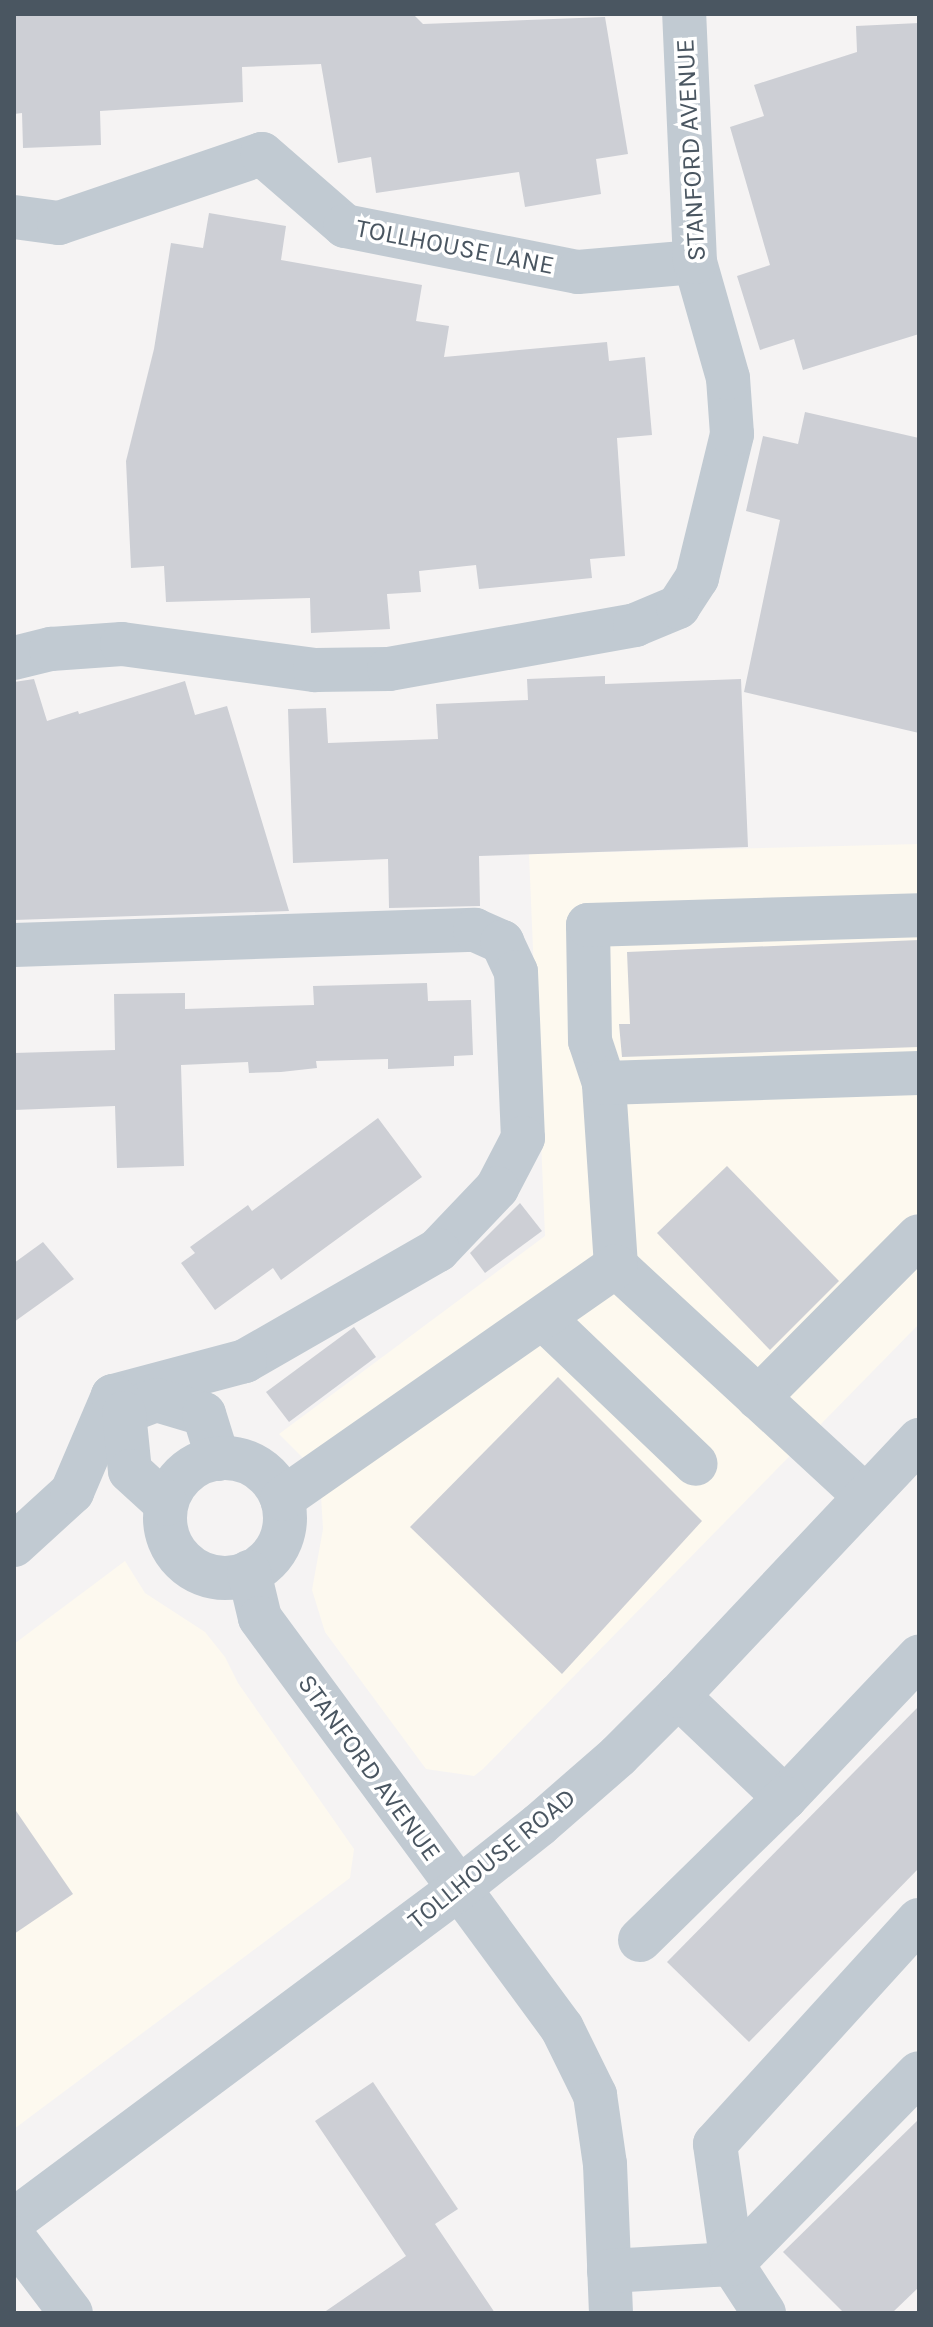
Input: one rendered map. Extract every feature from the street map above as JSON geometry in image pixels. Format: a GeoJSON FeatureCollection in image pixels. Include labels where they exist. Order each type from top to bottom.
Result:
{"type":"FeatureCollection","features":[{"type":"Feature","properties":{"kind":"street","name":"STANFORD AVENUE"},"geometry":{"type":"LineString","coordinates":[[14,658],[51,649],[122,644],[315,670],[389,669],[635,625],[678,607],[697,578],[732,434],[728,378],[695,262],[684,14]]}},
{"type":"Feature","properties":{"kind":"street","name":"TOLLHOUSE LANE"},"geometry":{"type":"LineString","coordinates":[[14,217],[59,223],[262,154],[345,226],[578,272],[695,262]]}},
{"type":"Feature","properties":{"kind":"street"},"geometry":{"type":"LineString","coordinates":[[864,1495],[616,1266],[604,1083],[590,1041],[588,925],[919,915]]}},
{"type":"Feature","properties":{"kind":"street"},"geometry":{"type":"LineString","coordinates":[[14,945],[475,930],[502,942],[516,972],[523,1138],[497,1188],[438,1250],[245,1361],[118,1404],[72,1492],[14,1545]]}},
{"type":"Feature","properties":{"kind":"street"},"geometry":{"type":"LineString","coordinates":[[604,1083],[919,1073]]}},
{"type":"Feature","properties":{"kind":"street"},"geometry":{"type":"LineString","coordinates":[[758,1398],[919,1236]]}},
{"type":"Feature","properties":{"kind":"street"},"geometry":{"type":"LineString","coordinates":[[282,1499],[616,1266]]}},
{"type":"Feature","properties":{"kind":"street"},"geometry":{"type":"LineString","coordinates":[[543,1318],[696,1464]]}},
{"type":"Feature","properties":{"kind":"street"},"geometry":{"type":"LineString","coordinates":[[118,1404],[156,1400],[204,1414],[218,1459]]}},
{"type":"Feature","properties":{"kind":"street"},"geometry":{"type":"LineString","coordinates":[[118,1404],[130,1471],[166,1504]]}},
{"type":"Feature","properties":{"kind":"street","name":"TOLLHOUSE ROAD"},"geometry":{"type":"LineString","coordinates":[[14,2220],[457,1890],[607,1766],[678,1696],[864,1495],[915,1451]]}},
{"type":"Feature","properties":{"kind":"street"},"geometry":{"type":"LineString","coordinates":[[218,1459],[238,1460],[257,1467],[272,1481],[282,1499],[285,1518],[282,1538],[273,1555],[249,1572],[219,1579],[199,1573],[182,1561],[167,1534],[166,1504],[185,1474],[200,1464],[218,1459]]}},
{"type":"Feature","properties":{"kind":"street","name":"STANFORD AVENUE"},"geometry":{"type":"LineString","coordinates":[[249,1572],[260,1618],[457,1890],[562,2028],[595,2095],[605,2164],[610,2292]]}},
{"type":"Feature","properties":{"kind":"street"},"geometry":{"type":"LineString","coordinates":[[640,1940],[785,1798],[919,1657]]}},
{"type":"Feature","properties":{"kind":"street"},"geometry":{"type":"LineString","coordinates":[[678,1696],[785,1798]]}},
{"type":"Feature","properties":{"kind":"street"},"geometry":{"type":"LineString","coordinates":[[764,2313],[732,2264],[715,2144],[919,1920]]}},
{"type":"Feature","properties":{"kind":"street"},"geometry":{"type":"LineString","coordinates":[[610,2292],[732,2264],[919,2073]]}},
{"type":"Feature","properties":{"kind":"street"},"geometry":{"type":"LineString","coordinates":[[14,2238],[71,2313]]}},
{"type":"Feature","properties":{"kind":"shaded area"},"geometry":{"type":"Polygon","coordinates":[[[919,844],[919,1324],[483,1769],[474,1776],[426,1769],[325,1632],[312,1590],[323,1529],[321,1496],[305,1460],[279,1434],[545,1236],[529,854],[919,844]]]}},
{"type":"Feature","properties":{"kind":"shaded area"},"geometry":{"type":"Polygon","coordinates":[[[125,1561],[145,1593],[205,1632],[225,1657],[238,1683],[354,1849],[350,1878],[14,2129],[14,1644],[125,1561]]]}},
{"type":"Feature","properties":{"kind":"building"},"geometry":{"type":"Polygon","coordinates":[[[14,14],[413,14],[423,24],[605,17],[628,154],[596,159],[601,194],[525,207],[519,172],[376,193],[371,157],[338,163],[321,64],[242,67],[243,102],[100,111],[101,145],[23,148],[22,113],[14,114],[14,14]]]}},
{"type":"Feature","properties":{"kind":"building"},"geometry":{"type":"Polygon","coordinates":[[[919,23],[919,334],[803,370],[794,339],[760,350],[737,276],[770,265],[730,127],[764,116],[754,85],[857,52],[856,26],[919,23]]]}},
{"type":"Feature","properties":{"kind":"building"},"geometry":{"type":"Polygon","coordinates":[[[209,213],[286,226],[281,260],[422,285],[416,321],[449,326],[444,357],[607,342],[609,361],[645,357],[652,435],[617,438],[625,556],[590,559],[592,578],[479,589],[476,565],[419,571],[421,592],[387,594],[390,629],[311,633],[310,598],[166,602],[164,566],[131,568],[126,461],[154,349],[171,243],[203,248],[209,213]]]}},
{"type":"Feature","properties":{"kind":"building"},"geometry":{"type":"Polygon","coordinates":[[[805,412],[919,438],[919,733],[744,692],[780,520],[746,511],[763,436],[798,444],[805,412]]]}},
{"type":"Feature","properties":{"kind":"building"},"geometry":{"type":"Polygon","coordinates":[[[605,676],[605,684],[741,679],[748,847],[479,856],[480,906],[389,908],[388,859],[293,863],[288,709],[326,708],[328,743],[438,739],[436,704],[528,700],[527,679],[605,676]]]}},
{"type":"Feature","properties":{"kind":"building"},"geometry":{"type":"Polygon","coordinates":[[[34,679],[47,721],[185,681],[195,715],[227,706],[289,911],[14,920],[14,682],[34,679]]]}},
{"type":"Feature","properties":{"kind":"building"},"geometry":{"type":"Polygon","coordinates":[[[919,940],[919,1047],[622,1057],[619,1024],[630,1024],[627,952],[919,940]]]}},
{"type":"Feature","properties":{"kind":"building"},"geometry":{"type":"Polygon","coordinates":[[[427,983],[428,1001],[471,1000],[473,1055],[454,1056],[454,1066],[388,1069],[388,1059],[316,1061],[317,1068],[249,1073],[248,1062],[181,1065],[184,1166],[117,1168],[115,1106],[14,1110],[14,1053],[115,1050],[114,994],[185,993],[185,1009],[314,1005],[313,986],[427,983]]]}},
{"type":"Feature","properties":{"kind":"building"},"geometry":{"type":"Polygon","coordinates":[[[378,1118],[422,1177],[281,1280],[273,1268],[215,1310],[181,1263],[195,1253],[190,1247],[248,1205],[252,1211],[378,1118]]]}},
{"type":"Feature","properties":{"kind":"building"},"geometry":{"type":"Polygon","coordinates":[[[727,1166],[839,1281],[770,1350],[657,1233],[727,1166]]]}},
{"type":"Feature","properties":{"kind":"building"},"geometry":{"type":"Polygon","coordinates":[[[520,1203],[542,1231],[485,1273],[470,1253],[520,1203]]]}},
{"type":"Feature","properties":{"kind":"building"},"geometry":{"type":"Polygon","coordinates":[[[43,1242],[74,1279],[14,1322],[14,1263],[43,1242]]]}},
{"type":"Feature","properties":{"kind":"building"},"geometry":{"type":"Polygon","coordinates":[[[354,1327],[376,1357],[289,1422],[266,1392],[354,1327]]]}},
{"type":"Feature","properties":{"kind":"building"},"geometry":{"type":"Polygon","coordinates":[[[558,1377],[702,1521],[562,1674],[410,1527],[558,1377]]]}},
{"type":"Feature","properties":{"kind":"building"},"geometry":{"type":"Polygon","coordinates":[[[919,1706],[919,1868],[749,2042],[667,1962],[919,1706]]]}},
{"type":"Feature","properties":{"kind":"building"},"geometry":{"type":"Polygon","coordinates":[[[14,1808],[73,1894],[14,1934],[14,1808]]]}},
{"type":"Feature","properties":{"kind":"building"},"geometry":{"type":"Polygon","coordinates":[[[373,2082],[458,2209],[435,2224],[495,2313],[323,2313],[406,2256],[315,2121],[373,2082]]]}},
{"type":"Feature","properties":{"kind":"building"},"geometry":{"type":"Polygon","coordinates":[[[919,2119],[919,2287],[892,2313],[844,2313],[783,2252],[919,2119]]]}}]}
